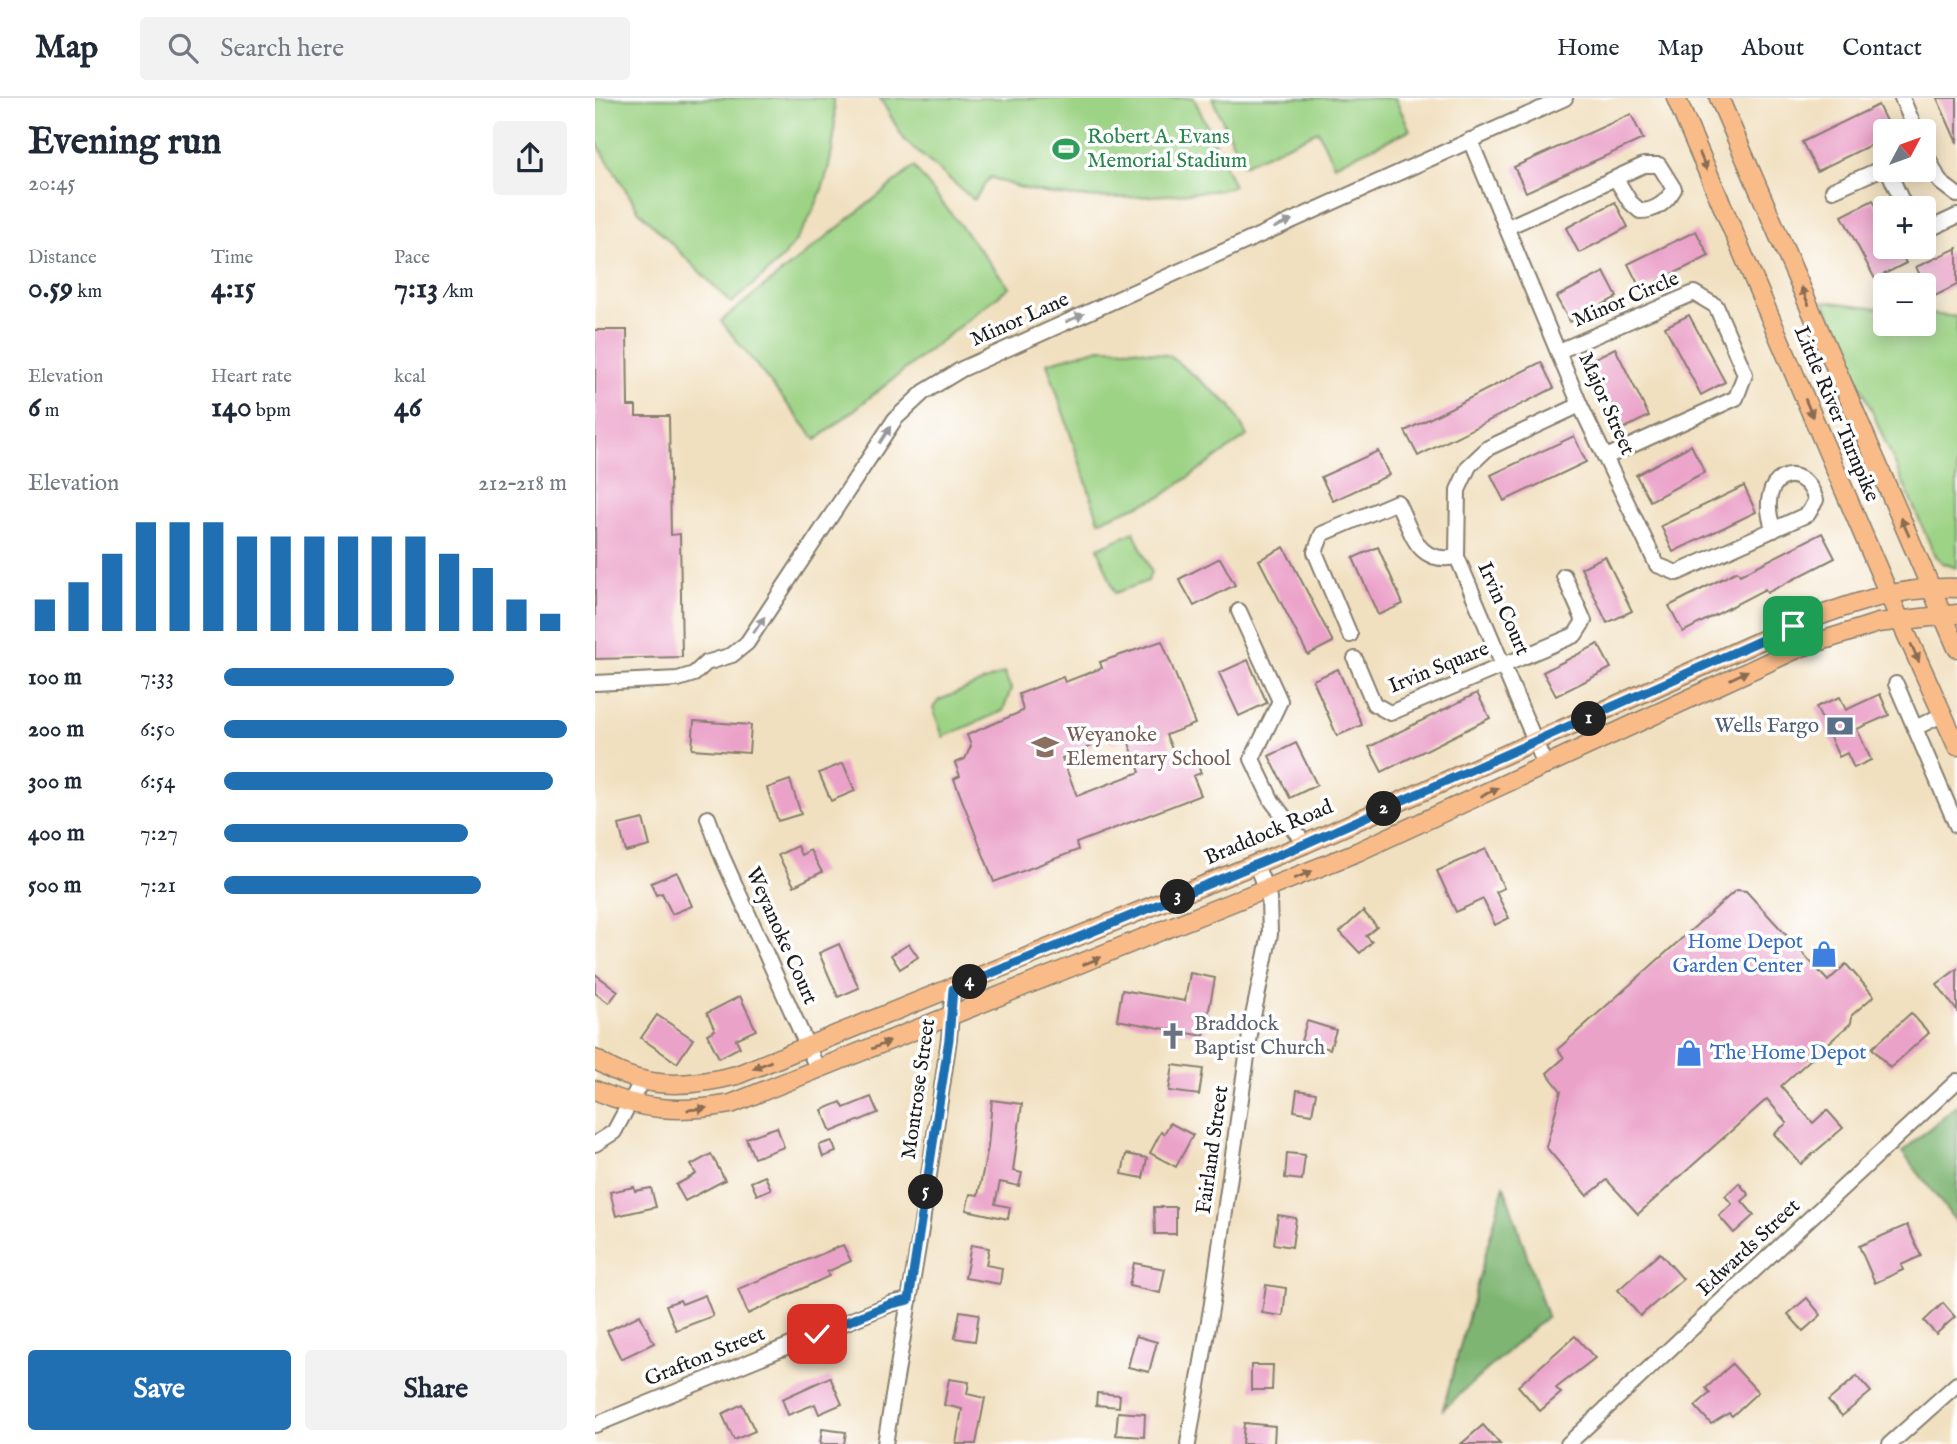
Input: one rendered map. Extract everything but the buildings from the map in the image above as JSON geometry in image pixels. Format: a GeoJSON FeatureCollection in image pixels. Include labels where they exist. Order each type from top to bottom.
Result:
{"type":"FeatureCollection","features":[{"type":"Feature","properties":{"kind":"main road","name":"Little River Turnpike"},"geometry":{"type":"LineString","coordinates":[[1676,98],[1888,594],[1957,746]]}},
{"type":"Feature","properties":{"kind":"main road","name":"Little River Turnpike"},"geometry":{"type":"LineString","coordinates":[[1719,98],[1933,590],[1950,615],[1957,648]]}},
{"type":"Feature","properties":{"kind":"main road","name":"Braddock Road"},"geometry":{"type":"LineString","coordinates":[[595,1059],[641,1082],[676,1085],[709,1082],[737,1075],[1305,844],[1537,743],[1793,626],[1850,604],[1888,594],[1957,588]]}},
{"type":"Feature","properties":{"kind":"main road"},"geometry":{"type":"LineString","coordinates":[[595,1090],[629,1104],[656,1110],[701,1110],[731,1104],[1266,890],[1546,767],[1799,648],[1899,618],[1950,615]]}},
{"type":"Feature","properties":{"kind":"street","name":"Minor Lane"},"geometry":{"type":"LineString","coordinates":[[595,682],[678,680],[694,674],[706,663],[732,655],[747,643],[895,419],[924,392],[962,369],[1565,98]]}},
{"type":"Feature","properties":{"kind":"street"},"geometry":{"type":"LineString","coordinates":[[1902,98],[1911,119]]}},
{"type":"Feature","properties":{"kind":"street","name":"Major Street"},"geometry":{"type":"LineString","coordinates":[[1469,140],[1580,405],[1657,565],[1677,573],[1774,530]]}},
{"type":"Feature","properties":{"kind":"street"},"geometry":{"type":"LineString","coordinates":[[1833,190],[1873,173]]}},
{"type":"Feature","properties":{"kind":"street"},"geometry":{"type":"LineString","coordinates":[[1936,174],[1940,182],[1957,195]]}},
{"type":"Feature","properties":{"kind":"street"},"geometry":{"type":"LineString","coordinates":[[1508,228],[1616,179]]}},
{"type":"Feature","properties":{"kind":"street"},"geometry":{"type":"LineString","coordinates":[[1936,226],[1957,215]]}},
{"type":"Feature","properties":{"kind":"street","name":"Minor Circle"},"geometry":{"type":"LineString","coordinates":[[1559,351],[1694,293],[1716,306],[1745,374],[1736,398],[1606,457]]}},
{"type":"Feature","properties":{"kind":"street","name":"Irvin Court"},"geometry":{"type":"LineString","coordinates":[[1546,767],[1505,664],[1457,557],[1458,490],[1469,467],[1488,448],[1580,405]]}},
{"type":"Feature","properties":{"kind":"street"},"geometry":{"type":"LineString","coordinates":[[1350,635],[1315,552],[1322,534],[1397,502],[1423,553],[1439,560],[1457,557]]}},
{"type":"Feature","properties":{"kind":"street","name":"Irvin Square"},"geometry":{"type":"LineString","coordinates":[[1355,659],[1374,704],[1390,713],[1575,635],[1584,621],[1564,576]]}},
{"type":"Feature","properties":{"kind":"street"},"geometry":{"type":"LineString","coordinates":[[1239,611],[1280,701],[1252,759],[1272,801],[1305,844]]}},
{"type":"Feature","properties":{"kind":"street"},"geometry":{"type":"LineString","coordinates":[[1896,684],[1957,826]]}},
{"type":"Feature","properties":{"kind":"street"},"geometry":{"type":"LineString","coordinates":[[1915,727],[1943,715]]}},
{"type":"Feature","properties":{"kind":"street","name":"Weyanoke Court"},"geometry":{"type":"LineString","coordinates":[[708,818],[722,856],[818,1070]]}},
{"type":"Feature","properties":{"kind":"street","name":"Fairland Street"},"geometry":{"type":"LineString","coordinates":[[1188,1444],[1212,1303],[1252,1021],[1270,934],[1271,917],[1266,890],[1256,864]]}},
{"type":"Feature","properties":{"kind":"street","name":"Montrose Street"},"geometry":{"type":"LineString","coordinates":[[885,1444],[909,1300],[953,989]]}},
{"type":"Feature","properties":{"kind":"street","name":"Edwards Street"},"geometry":{"type":"LineString","coordinates":[[1568,1444],[1957,1081]]}},
{"type":"Feature","properties":{"kind":"street"},"geometry":{"type":"LineString","coordinates":[[595,1144],[614,1132],[641,1082]]}},
{"type":"Feature","properties":{"kind":"street","name":"Grafton Street"},"geometry":{"type":"LineString","coordinates":[[595,1425],[891,1304],[909,1300]]}},
{"type":"Feature","properties":{"kind":"street"},"geometry":{"type":"LineString","coordinates":[[1890,1444],[1957,1384]]}},
{"type":"Feature","properties":{"kind":"green space"},"geometry":{"type":"Polygon","coordinates":[[[595,98],[833,98],[834,140],[825,182],[808,221],[784,256],[731,303],[639,211],[595,140],[595,98]]]}},
{"type":"Feature","properties":{"kind":"green space","name":"Robert A. Evans Memorial Stadium"},"geometry":{"type":"Polygon","coordinates":[[[880,98],[1194,98],[1234,186],[1220,190],[1133,197],[1074,197],[1017,187],[990,177],[974,200],[905,141],[880,98]]]}},
{"type":"Feature","properties":{"kind":"green space"},"geometry":{"type":"Polygon","coordinates":[[[1212,98],[1395,98],[1410,130],[1334,165],[1318,131],[1243,165],[1212,98]]]}},
{"type":"Feature","properties":{"kind":"green space"},"geometry":{"type":"Polygon","coordinates":[[[914,167],[1009,287],[816,440],[721,321],[914,167]]]}},
{"type":"Feature","properties":{"kind":"green space"},"geometry":{"type":"Polygon","coordinates":[[[1824,301],[1873,307],[1873,336],[1936,336],[1936,315],[1957,317],[1957,568],[1943,563],[1935,556],[1824,301]]]}},
{"type":"Feature","properties":{"kind":"green space"},"geometry":{"type":"Polygon","coordinates":[[[1100,348],[1135,349],[1170,356],[1231,406],[1247,436],[1162,496],[1099,521],[1047,363],[1100,348]]]}},
{"type":"Feature","properties":{"kind":"green space"},"geometry":{"type":"Polygon","coordinates":[[[1134,532],[1151,571],[1148,581],[1115,593],[1098,548],[1134,532]]]}},
{"type":"Feature","properties":{"kind":"green space"},"geometry":{"type":"Polygon","coordinates":[[[1004,673],[1011,689],[1003,711],[943,737],[933,708],[939,700],[1004,673]]]}},
{"type":"Feature","properties":{"kind":"green space"},"geometry":{"type":"Polygon","coordinates":[[[1957,1105],[1957,1223],[1902,1152],[1957,1105]]]}},
{"type":"Feature","properties":{"kind":"green space"},"geometry":{"type":"Polygon","coordinates":[[[1504,1186],[1547,1316],[1443,1409],[1504,1186]]]}},
{"type":"Feature","properties":{"kind":"place","name":"Robert A. Evans Memorial Stadium"},"geometry":{"type":"Point","coordinates":[1066,149]}},
{"type":"Feature","properties":{"kind":"place","name":"Wells Fargo"},"geometry":{"type":"Point","coordinates":[1840,726]}},
{"type":"Feature","properties":{"kind":"place","name":"Weyanoke Elementary School"},"geometry":{"type":"Point","coordinates":[1045,747]}},
{"type":"Feature","properties":{"kind":"place","name":"Home Depot Garden Center"},"geometry":{"type":"Point","coordinates":[1824,954]}},
{"type":"Feature","properties":{"kind":"place","name":"Braddock Baptist Church"},"geometry":{"type":"Point","coordinates":[1173,1036]}},
{"type":"Feature","properties":{"kind":"place","name":"The Home Depot"},"geometry":{"type":"Point","coordinates":[1689,1053]}},
{"type":"Feature","properties":{"kind":"route"},"geometry":{"type":"LineString","coordinates":[[817,1334],[891,1304],[909,1300],[949,1039],[953,989],[1305,844],[1537,743],[1793,626]]}}]}
